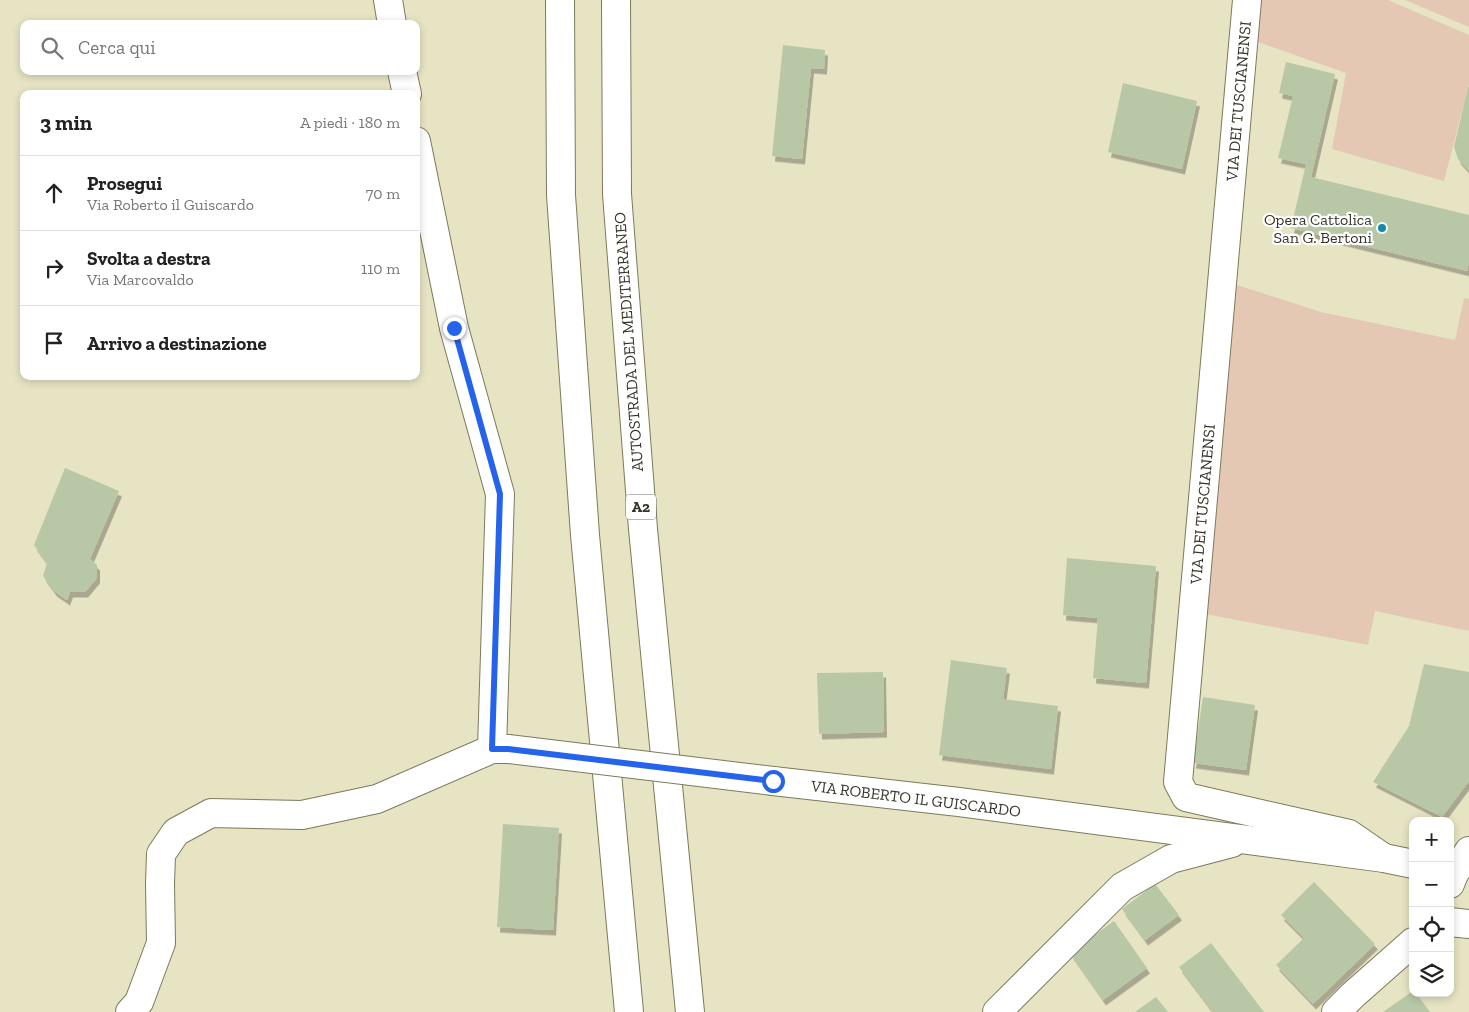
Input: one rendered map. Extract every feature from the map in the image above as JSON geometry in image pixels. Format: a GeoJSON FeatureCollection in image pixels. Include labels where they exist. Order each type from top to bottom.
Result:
{"type":"FeatureCollection","features":[{"type":"Feature","properties":{"kind":"main road"},"geometry":{"type":"LineString","coordinates":[[388,0],[391,20]]}},
{"type":"Feature","properties":{"kind":"main road"},"geometry":{"type":"LineString","coordinates":[[560,0],[561,205],[585,535],[629,1012]]}},
{"type":"Feature","properties":{"kind":"main road","name":"AUTOSTRADA DEL MEDITERRANEO"},"geometry":{"type":"LineString","coordinates":[[616,0],[617,194],[643,530],[690,1012]]}},
{"type":"Feature","properties":{"kind":"main road","name":"VIA DEI TUSCIANENSI"},"geometry":{"type":"LineString","coordinates":[[1247,0],[1178,782],[1186,797],[1349,834],[1384,858]]}},
{"type":"Feature","properties":{"kind":"main road"},"geometry":{"type":"LineString","coordinates":[[403,75],[406,90]]}},
{"type":"Feature","properties":{"kind":"main road"},"geometry":{"type":"LineString","coordinates":[[130,1012],[139,1002],[161,943],[160,884],[162,854],[176,832],[211,813],[302,815],[377,799],[500,749],[500,494],[454,328],[420,161]]}},
{"type":"Feature","properties":{"kind":"main road","name":"VIA ROBERTO IL GUISCARDO"},"geometry":{"type":"LineString","coordinates":[[500,749],[958,802],[1384,858],[1409,863]]}},
{"type":"Feature","properties":{"kind":"main road"},"geometry":{"type":"LineString","coordinates":[[997,1012],[1122,887],[1171,859],[1245,840]]}},
{"type":"Feature","properties":{"kind":"main road"},"geometry":{"type":"LineString","coordinates":[[1454,874],[1469,851]]}},
{"type":"Feature","properties":{"kind":"main road"},"geometry":{"type":"LineString","coordinates":[[1454,922],[1469,924]]}},
{"type":"Feature","properties":{"kind":"main road"},"geometry":{"type":"LineString","coordinates":[[1336,1012],[1353,994],[1409,945]]}},
{"type":"Feature","properties":{"kind":"shaded area"},"geometry":{"type":"Polygon","coordinates":[[[1259,0],[1388,0],[1469,35],[1469,84],[1444,181],[1332,149],[1346,73],[1255,41],[1259,0]]]}},
{"type":"Feature","properties":{"kind":"shaded area"},"geometry":{"type":"Polygon","coordinates":[[[1405,0],[1469,0],[1469,27],[1405,0]]]}},
{"type":"Feature","properties":{"kind":"shaded area"},"geometry":{"type":"Polygon","coordinates":[[[1234,284],[1321,312],[1455,340],[1464,298],[1469,299],[1469,631],[1375,611],[1368,645],[1205,614],[1234,284]]]}},
{"type":"Feature","properties":{"kind":"building"},"geometry":{"type":"Polygon","coordinates":[[[783,45],[825,50],[824,69],[811,68],[802,159],[772,156],[783,45]]]}},
{"type":"Feature","properties":{"kind":"building"},"geometry":{"type":"Polygon","coordinates":[[[1286,62],[1335,74],[1311,177],[1469,215],[1469,261],[1467,271],[1291,228],[1306,164],[1278,158],[1293,96],[1279,93],[1286,62]]]}},
{"type":"Feature","properties":{"kind":"building"},"geometry":{"type":"Polygon","coordinates":[[[1123,83],[1197,101],[1182,169],[1108,152],[1123,83]]]}},
{"type":"Feature","properties":{"kind":"building"},"geometry":{"type":"Polygon","coordinates":[[[1468,87],[1469,171],[1458,159],[1454,147],[1468,87]]]}},
{"type":"Feature","properties":{"kind":"building"},"geometry":{"type":"Polygon","coordinates":[[[65,468],[119,491],[90,559],[97,565],[97,578],[85,592],[70,592],[67,600],[54,591],[43,576],[47,563],[34,545],[65,468]]]}},
{"type":"Feature","properties":{"kind":"building"},"geometry":{"type":"Polygon","coordinates":[[[1067,558],[1156,566],[1146,683],[1093,678],[1098,618],[1063,615],[1067,558]]]}},
{"type":"Feature","properties":{"kind":"building"},"geometry":{"type":"Polygon","coordinates":[[[951,660],[1007,668],[1003,699],[1058,706],[1051,769],[939,755],[951,660]]]}},
{"type":"Feature","properties":{"kind":"building"},"geometry":{"type":"Polygon","coordinates":[[[1424,664],[1469,672],[1469,781],[1442,817],[1373,782],[1409,726],[1424,664]]]}},
{"type":"Feature","properties":{"kind":"building"},"geometry":{"type":"Polygon","coordinates":[[[883,672],[884,732],[819,734],[817,673],[883,672]]]}},
{"type":"Feature","properties":{"kind":"building"},"geometry":{"type":"Polygon","coordinates":[[[1203,697],[1255,705],[1246,770],[1193,763],[1203,697]]]}},
{"type":"Feature","properties":{"kind":"building"},"geometry":{"type":"Polygon","coordinates":[[[503,824],[559,828],[553,930],[497,927],[503,824]]]}},
{"type":"Feature","properties":{"kind":"building"},"geometry":{"type":"Polygon","coordinates":[[[1314,882],[1375,944],[1313,1004],[1276,965],[1304,938],[1281,915],[1314,882]]]}},
{"type":"Feature","properties":{"kind":"building"},"geometry":{"type":"Polygon","coordinates":[[[1155,884],[1179,915],[1145,940],[1122,909],[1155,884]]]}},
{"type":"Feature","properties":{"kind":"building"},"geometry":{"type":"Polygon","coordinates":[[[1114,921],[1147,968],[1103,1000],[1070,953],[1114,921]]]}},
{"type":"Feature","properties":{"kind":"building"},"geometry":{"type":"Polygon","coordinates":[[[1211,943],[1264,1012],[1213,1012],[1179,967],[1211,943]]]}},
{"type":"Feature","properties":{"kind":"building"},"geometry":{"type":"Polygon","coordinates":[[[1409,994],[1409,997],[1419,997],[1430,1012],[1383,1012],[1409,994]]]}},
{"type":"Feature","properties":{"kind":"building"},"geometry":{"type":"Polygon","coordinates":[[[1156,997],[1168,1012],[1135,1012],[1156,997]]]}},
{"type":"Feature","properties":{"kind":"place","name":"Opera Cattolica San G. Bertoni"},"geometry":{"type":"Point","coordinates":[1382,228]}},
{"type":"Feature","properties":{"kind":"route"},"geometry":{"type":"LineString","coordinates":[[454,328],[500,494],[492,749],[508,749],[773,781]]}}]}
